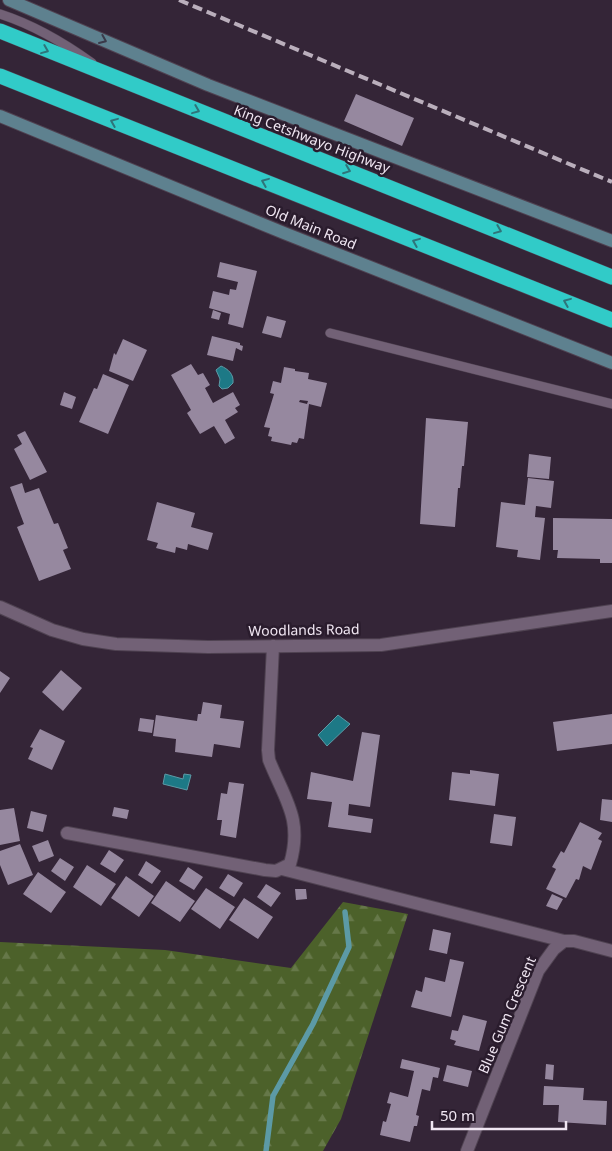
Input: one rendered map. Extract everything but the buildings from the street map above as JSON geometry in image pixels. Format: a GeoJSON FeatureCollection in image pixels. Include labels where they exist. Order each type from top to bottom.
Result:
{"type":"FeatureCollection","features":[{"type":"Feature","properties":{"kind":"highway","name":"King Cetshwayo Highway"},"geometry":{"type":"LineString","coordinates":[[0,31],[612,277]]}},
{"type":"Feature","properties":{"kind":"highway"},"geometry":{"type":"LineString","coordinates":[[0,76],[612,320]]}},
{"type":"Feature","properties":{"kind":"street"},"geometry":{"type":"LineString","coordinates":[[10,0],[208,85],[612,241]]}},
{"type":"Feature","properties":{"kind":"street","name":"Old Main Road"},"geometry":{"type":"LineString","coordinates":[[0,116],[284,233],[612,363]]}},
{"type":"Feature","properties":{"kind":"street","name":"Woodlands Road"},"geometry":{"type":"LineString","coordinates":[[0,607],[52,630],[104,643],[208,647],[390,644],[612,611]]}},
{"type":"Feature","properties":{"kind":"street"},"geometry":{"type":"LineString","coordinates":[[273,646],[269,760],[293,813],[296,832],[290,864],[282,869]]}},
{"type":"Feature","properties":{"kind":"street"},"geometry":{"type":"LineString","coordinates":[[67,833],[265,870],[282,869],[564,941],[574,941],[612,951]]}},
{"type":"Feature","properties":{"kind":"street","name":"Blue Gum Crescent"},"geometry":{"type":"LineString","coordinates":[[467,1151],[538,971],[554,949],[564,941]]}},
{"type":"Feature","properties":{"kind":"lane"},"geometry":{"type":"LineString","coordinates":[[0,14],[20,20],[64,42],[108,75]]}},
{"type":"Feature","properties":{"kind":"lane"},"geometry":{"type":"LineString","coordinates":[[330,333],[612,404]]}},
{"type":"Feature","properties":{"kind":"green space"},"geometry":{"type":"Polygon","coordinates":[[[343,902],[408,914],[341,1119],[323,1151],[0,1151],[0,942],[165,950],[291,968],[343,902]]]}},
{"type":"Feature","properties":{"kind":"water"},"geometry":{"type":"Polygon","coordinates":[[[221,366],[228,370],[233,377],[233,383],[228,388],[222,389],[219,386],[220,379],[216,370],[221,366]]]}},
{"type":"Feature","properties":{"kind":"water"},"geometry":{"type":"Polygon","coordinates":[[[338,715],[350,724],[327,746],[318,735],[338,715]]]}},
{"type":"Feature","properties":{"kind":"water"},"geometry":{"type":"Polygon","coordinates":[[[165,774],[183,779],[184,774],[191,775],[187,790],[163,784],[165,774]]]}},
{"type":"Feature","properties":{"kind":"waterway"},"geometry":{"type":"LineString","coordinates":[[266,1151],[273,1096],[313,1024],[349,947],[345,912]]}},
{"type":"Feature","properties":{"kind":"railway"},"geometry":{"type":"LineString","coordinates":[[179,0],[612,182]]}}]}
